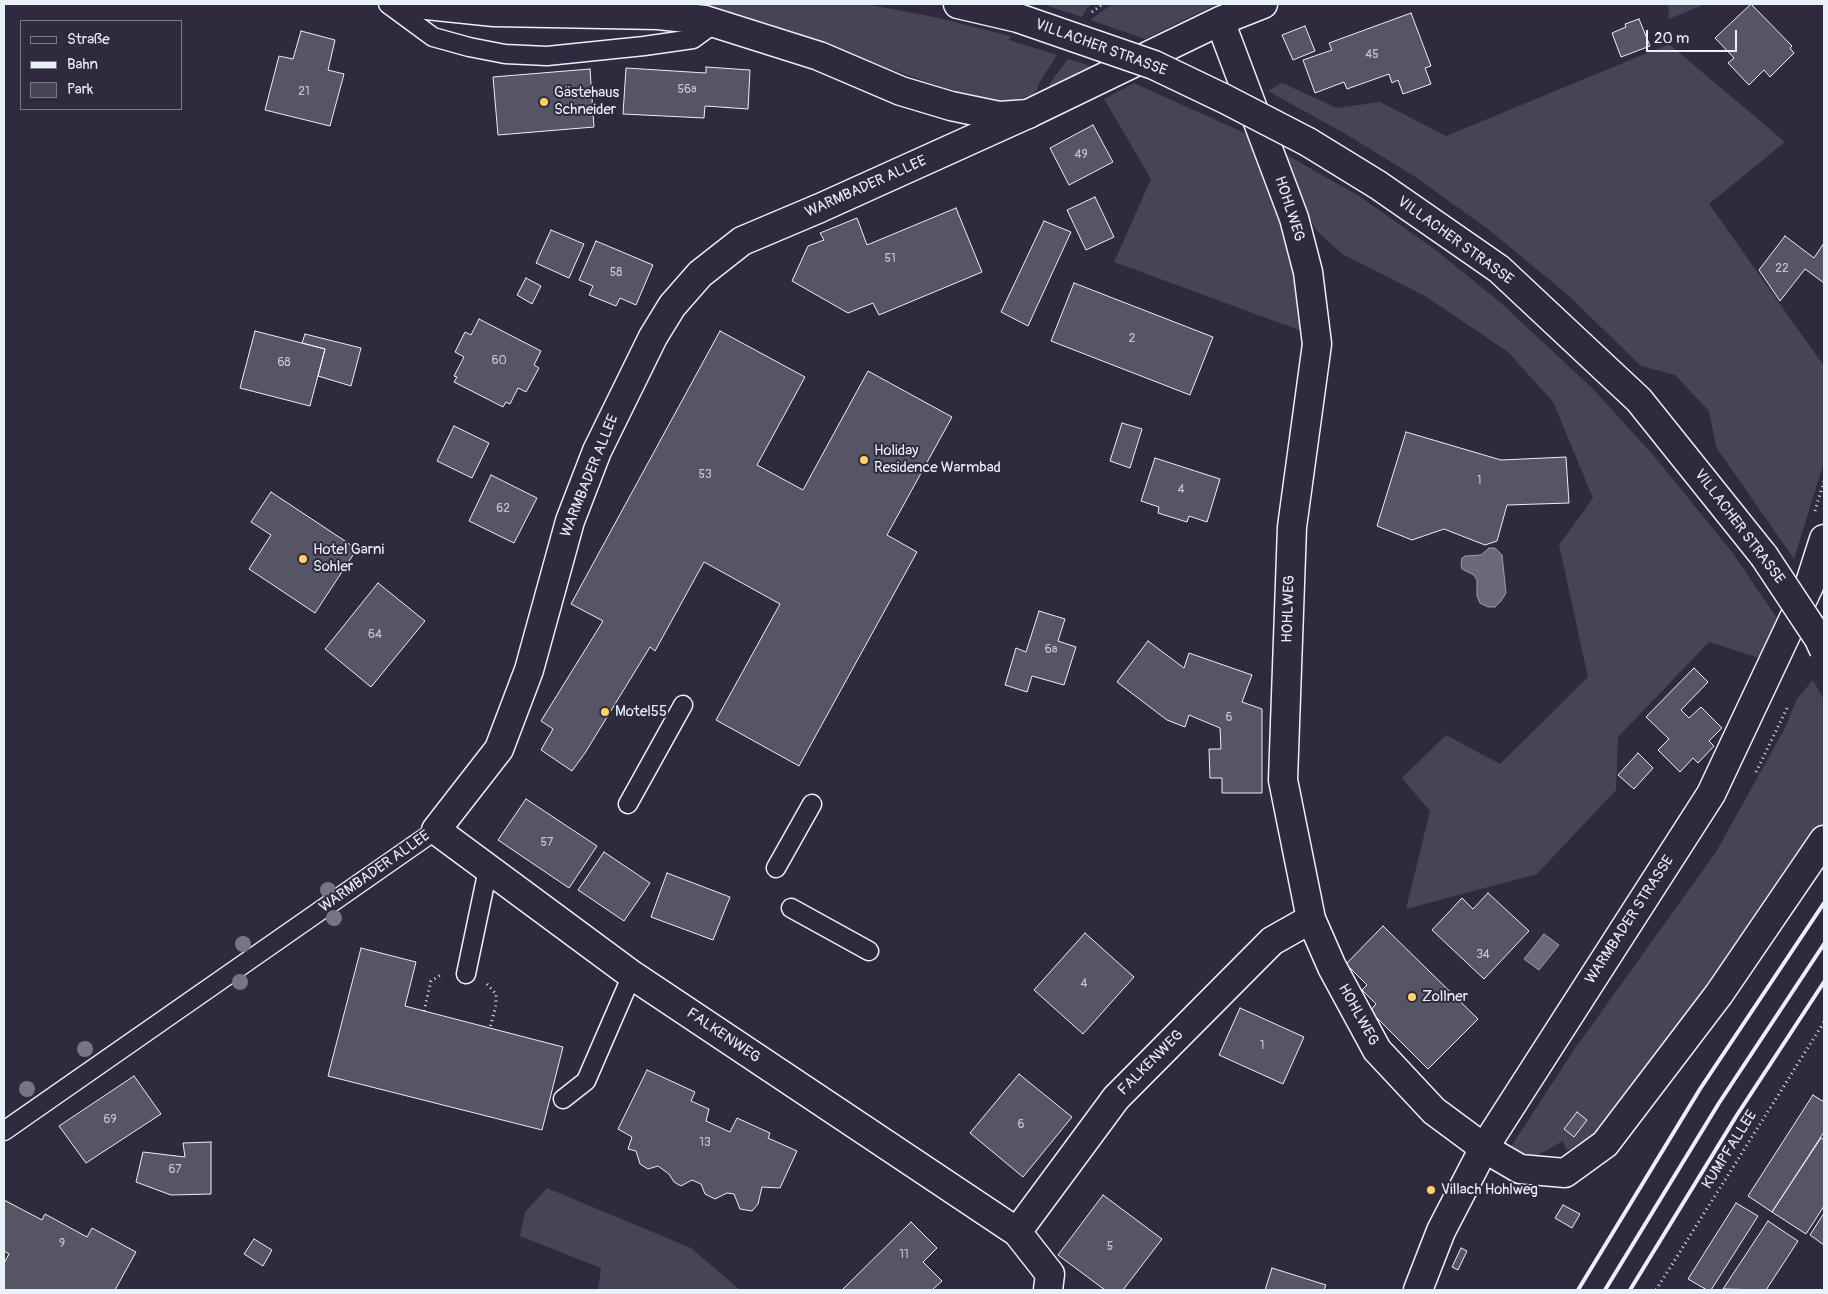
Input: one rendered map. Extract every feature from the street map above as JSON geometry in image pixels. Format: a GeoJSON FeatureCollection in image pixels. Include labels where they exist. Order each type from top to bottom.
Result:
{"type":"FeatureCollection","features":[{"type":"Feature","properties":{"kind":"street"},"geometry":{"type":"LineString","coordinates":[[417,4],[494,12],[658,15],[715,23],[819,56],[901,91],[951,106],[999,116],[1028,114]]}},
{"type":"Feature","properties":{"kind":"street","name":"VILLACHER STRASSE"},"geometry":{"type":"LineString","coordinates":[[958,4],[1018,18],[1154,65],[1225,99],[1308,142],[1378,185],[1499,269],[1639,400],[1764,556],[1819,639],[1824,650]]}},
{"type":"Feature","properties":{"kind":"street","name":"WARMBADER ALLEE"},"geometry":{"type":"LineString","coordinates":[[436,830],[499,749],[529,670],[573,512],[597,451],[653,337],[672,306],[700,274],[742,241],[1028,114],[1220,21],[1263,4]]}},
{"type":"Feature","properties":{"kind":"street","name":"HOHLWEG"},"geometry":{"type":"LineString","coordinates":[[1220,21],[1294,218],[1308,272],[1317,344],[1292,527],[1284,780],[1311,918],[1332,967],[1377,1050],[1434,1111],[1484,1148],[1520,1168],[1565,1173],[1605,1144],[1719,994],[1824,840]]}},
{"type":"Feature","properties":{"kind":"street","name":"WARMBADER STRASSE"},"geometry":{"type":"LineString","coordinates":[[1418,1290],[1441,1230],[1484,1148],[1711,794],[1809,586],[1824,539]]}},
{"type":"Feature","properties":{"kind":"street","name":"FALKENWEG"},"geometry":{"type":"LineString","coordinates":[[436,830],[632,975],[1017,1232],[1050,1274],[1048,1290]]}},
{"type":"Feature","properties":{"kind":"street","name":"FALKENWEG"},"geometry":{"type":"LineString","coordinates":[[1017,1232],[1116,1098],[1272,941],[1311,918]]}},
{"type":"Feature","properties":{"kind":"lane"},"geometry":{"type":"LineString","coordinates":[[388,4],[433,37],[505,54],[547,56],[644,46],[693,38],[715,23]]}},
{"type":"Feature","properties":{"kind":"lane"},"geometry":{"type":"LineString","coordinates":[[628,804],[683,705]]}},
{"type":"Feature","properties":{"kind":"lane"},"geometry":{"type":"LineString","coordinates":[[776,868],[812,804]]}},
{"type":"Feature","properties":{"kind":"lane","name":"WARMBADER ALLEE"},"geometry":{"type":"LineString","coordinates":[[4,1131],[436,830]]}},
{"type":"Feature","properties":{"kind":"lane"},"geometry":{"type":"LineString","coordinates":[[466,974],[488,869]]}},
{"type":"Feature","properties":{"kind":"lane"},"geometry":{"type":"LineString","coordinates":[[791,908],[869,951]]}},
{"type":"Feature","properties":{"kind":"lane"},"geometry":{"type":"LineString","coordinates":[[563,1099],[586,1081],[632,975]]}},
{"type":"Feature","properties":{"kind":"path","name":"KUMPFALLEE"},"geometry":{"type":"LineString","coordinates":[[1656,1290],[1824,1022]]}},
{"type":"Feature","properties":{"kind":"green space"},"geometry":{"type":"Polygon","coordinates":[[[672,4],[866,4],[939,18],[1010,36],[1009,40],[1057,55],[1039,83],[1037,90],[1032,95],[1011,101],[998,102],[927,82],[747,17],[672,4]]]}},
{"type":"Feature","properties":{"kind":"green space"},"geometry":{"type":"Polygon","coordinates":[[[1042,4],[1093,4],[1087,8],[1082,17],[1042,4]]]}},
{"type":"Feature","properties":{"kind":"green space"},"geometry":{"type":"Polygon","coordinates":[[[1112,4],[1217,4],[1145,39],[1090,20],[1112,4]]]}},
{"type":"Feature","properties":{"kind":"green space"},"geometry":{"type":"Polygon","coordinates":[[[1668,4],[1705,4],[1669,19],[1668,4]]]}},
{"type":"Feature","properties":{"kind":"green space"},"geometry":{"type":"Polygon","coordinates":[[[1669,44],[1785,142],[1709,204],[1824,366],[1824,462],[1794,559],[1716,447],[1709,411],[1675,375],[1641,366],[1568,295],[1489,230],[1414,176],[1342,132],[1268,91],[1282,83],[1337,108],[1380,102],[1446,136],[1669,44]]]}},
{"type":"Feature","properties":{"kind":"green space"},"geometry":{"type":"Polygon","coordinates":[[[1068,59],[1091,66],[1051,87],[1049,84],[1068,59]]]}},
{"type":"Feature","properties":{"kind":"green space"},"geometry":{"type":"Polygon","coordinates":[[[1134,83],[1258,139],[1296,274],[1307,333],[1114,262],[1151,179],[1104,99],[1134,83]]]}},
{"type":"Feature","properties":{"kind":"green space"},"geometry":{"type":"Polygon","coordinates":[[[1287,155],[1359,196],[1433,248],[1500,302],[1594,390],[1654,456],[1732,552],[1777,618],[1759,658],[1709,642],[1618,737],[1616,790],[1537,874],[1406,909],[1430,811],[1402,778],[1446,735],[1500,764],[1588,677],[1559,545],[1593,498],[1553,402],[1508,352],[1425,296],[1342,254],[1317,231],[1298,198],[1287,155]]]}},
{"type":"Feature","properties":{"kind":"green space"},"geometry":{"type":"Polygon","coordinates":[[[1813,680],[1824,700],[1824,828],[1599,1131],[1567,1151],[1563,1141],[1538,1155],[1540,1162],[1532,1162],[1510,1149],[1576,1047],[1716,852],[1785,728],[1797,699],[1813,680]]]}},
{"type":"Feature","properties":{"kind":"green space"},"geometry":{"type":"Polygon","coordinates":[[[547,1188],[691,1248],[740,1290],[598,1290],[601,1268],[520,1236],[525,1212],[547,1188]]]}},
{"type":"Feature","properties":{"kind":"water"},"geometry":{"type":"Polygon","coordinates":[[[1489,548],[1495,548],[1502,555],[1506,593],[1495,607],[1488,607],[1480,603],[1477,596],[1477,580],[1474,575],[1462,569],[1461,564],[1462,558],[1465,556],[1481,555],[1489,548]]]}},
{"type":"Feature","properties":{"kind":"water"},"geometry":{"type":"Polygon","coordinates":[[[1544,934],[1559,945],[1539,970],[1524,959],[1544,934]]]}},
{"type":"Feature","properties":{"kind":"building"},"geometry":{"type":"Polygon","coordinates":[[[1751,4],[1792,46],[1790,48],[1794,53],[1770,77],[1764,70],[1749,85],[1728,63],[1734,58],[1715,38],[1751,4]]]}},
{"type":"Feature","properties":{"kind":"building"},"geometry":{"type":"Polygon","coordinates":[[[1411,13],[1431,66],[1425,68],[1431,84],[1403,94],[1398,80],[1392,83],[1389,74],[1347,89],[1344,82],[1315,93],[1303,60],[1332,50],[1329,43],[1411,13]]]}},
{"type":"Feature","properties":{"kind":"building"},"geometry":{"type":"Polygon","coordinates":[[[1639,19],[1650,46],[1621,57],[1612,33],[1626,27],[1625,24],[1639,19]]]}},
{"type":"Feature","properties":{"kind":"building"},"geometry":{"type":"Polygon","coordinates":[[[1305,26],[1315,51],[1293,60],[1282,35],[1305,26]]]}},
{"type":"Feature","properties":{"kind":"building"},"geometry":{"type":"Polygon","coordinates":[[[301,31],[335,40],[328,70],[344,74],[330,126],[265,110],[279,56],[293,59],[301,31]]]}},
{"type":"Feature","properties":{"kind":"building"},"geometry":{"type":"Polygon","coordinates":[[[706,67],[750,70],[748,109],[705,106],[704,118],[623,114],[626,68],[706,73],[706,67]]]}},
{"type":"Feature","properties":{"kind":"building","name":"Gästehaus Schneider"},"geometry":{"type":"Polygon","coordinates":[[[590,69],[594,127],[498,135],[493,77],[590,69]]]}},
{"type":"Feature","properties":{"kind":"building"},"geometry":{"type":"Polygon","coordinates":[[[1093,125],[1113,162],[1069,185],[1050,148],[1093,125]]]}},
{"type":"Feature","properties":{"kind":"building"},"geometry":{"type":"Polygon","coordinates":[[[1095,197],[1114,237],[1086,250],[1067,210],[1095,197]]]}},
{"type":"Feature","properties":{"kind":"building"},"geometry":{"type":"Polygon","coordinates":[[[956,208],[982,272],[879,315],[873,303],[848,313],[792,281],[808,246],[824,240],[820,233],[857,218],[867,245],[956,208]]]}},
{"type":"Feature","properties":{"kind":"building"},"geometry":{"type":"Polygon","coordinates":[[[1044,221],[1071,232],[1028,326],[1001,312],[1044,221]]]}},
{"type":"Feature","properties":{"kind":"building"},"geometry":{"type":"Polygon","coordinates":[[[551,230],[584,244],[569,278],[536,263],[551,230]]]}},
{"type":"Feature","properties":{"kind":"building"},"geometry":{"type":"Polygon","coordinates":[[[1785,236],[1814,258],[1824,243],[1824,283],[1805,269],[1780,301],[1759,270],[1785,236]]]}},
{"type":"Feature","properties":{"kind":"building"},"geometry":{"type":"Polygon","coordinates":[[[596,241],[653,265],[636,305],[620,298],[616,306],[589,295],[593,286],[579,280],[596,241]]]}},
{"type":"Feature","properties":{"kind":"building"},"geometry":{"type":"Polygon","coordinates":[[[526,278],[541,286],[532,304],[517,295],[526,278]]]}},
{"type":"Feature","properties":{"kind":"building"},"geometry":{"type":"Polygon","coordinates":[[[1074,283],[1213,337],[1190,395],[1051,341],[1074,283]]]}},
{"type":"Feature","properties":{"kind":"building"},"geometry":{"type":"Polygon","coordinates":[[[479,319],[541,351],[534,365],[539,368],[526,392],[518,388],[510,404],[506,402],[503,407],[454,382],[457,377],[454,376],[464,357],[455,352],[465,332],[471,335],[479,319]]]}},
{"type":"Feature","properties":{"kind":"building"},"geometry":{"type":"Polygon","coordinates":[[[255,331],[325,349],[310,406],[240,388],[255,331]]]}},
{"type":"Feature","properties":{"kind":"building"},"geometry":{"type":"Polygon","coordinates":[[[720,331],[805,377],[757,465],[803,490],[868,371],[952,417],[887,535],[917,552],[799,766],[716,720],[780,604],[704,562],[655,651],[650,647],[572,771],[541,750],[553,729],[541,721],[603,621],[571,604],[720,331]]]}},
{"type":"Feature","properties":{"kind":"building"},"geometry":{"type":"Polygon","coordinates":[[[305,334],[361,348],[351,386],[318,376],[325,349],[302,343],[305,334]]]}},
{"type":"Feature","properties":{"kind":"building"},"geometry":{"type":"Polygon","coordinates":[[[1122,423],[1142,429],[1130,468],[1110,461],[1122,423]]]}},
{"type":"Feature","properties":{"kind":"building"},"geometry":{"type":"Polygon","coordinates":[[[454,426],[489,443],[472,478],[437,461],[454,426]]]}},
{"type":"Feature","properties":{"kind":"building"},"geometry":{"type":"Polygon","coordinates":[[[1406,432],[1501,460],[1566,457],[1569,503],[1507,505],[1497,541],[1485,545],[1444,529],[1412,540],[1377,526],[1406,432]]]}},
{"type":"Feature","properties":{"kind":"building"},"geometry":{"type":"Polygon","coordinates":[[[1155,458],[1220,479],[1207,522],[1189,516],[1187,522],[1158,513],[1159,507],[1141,501],[1155,458]]]}},
{"type":"Feature","properties":{"kind":"building"},"geometry":{"type":"Polygon","coordinates":[[[491,475],[537,498],[514,543],[469,521],[491,475]]]}},
{"type":"Feature","properties":{"kind":"building","name":"Hotel Garni Sohler"},"geometry":{"type":"Polygon","coordinates":[[[271,492],[357,549],[315,613],[249,569],[271,535],[251,522],[271,492]]]}},
{"type":"Feature","properties":{"kind":"building"},"geometry":{"type":"Polygon","coordinates":[[[378,583],[425,621],[371,687],[325,649],[378,583]]]}},
{"type":"Feature","properties":{"kind":"building"},"geometry":{"type":"Polygon","coordinates":[[[1039,611],[1065,619],[1058,641],[1076,647],[1064,685],[1032,676],[1027,692],[1005,685],[1016,648],[1026,652],[1039,611]]]}},
{"type":"Feature","properties":{"kind":"building"},"geometry":{"type":"Polygon","coordinates":[[[1148,641],[1184,668],[1189,653],[1252,675],[1242,702],[1262,709],[1262,793],[1222,793],[1222,778],[1210,778],[1209,749],[1221,749],[1220,728],[1189,715],[1185,727],[1167,720],[1117,682],[1148,641]]]}},
{"type":"Feature","properties":{"kind":"building"},"geometry":{"type":"Polygon","coordinates":[[[1694,668],[1708,682],[1681,710],[1689,718],[1701,707],[1722,728],[1709,741],[1714,746],[1698,763],[1693,758],[1680,772],[1658,750],[1669,739],[1646,717],[1694,668]]]}},
{"type":"Feature","properties":{"kind":"building"},"geometry":{"type":"Polygon","coordinates":[[[1638,753],[1653,768],[1634,789],[1618,775],[1638,753]]]}},
{"type":"Feature","properties":{"kind":"building"},"geometry":{"type":"Polygon","coordinates":[[[526,799],[597,846],[569,888],[498,840],[526,799]]]}},
{"type":"Feature","properties":{"kind":"building"},"geometry":{"type":"Polygon","coordinates":[[[604,852],[650,883],[624,921],[578,890],[604,852]]]}},
{"type":"Feature","properties":{"kind":"building"},"geometry":{"type":"Polygon","coordinates":[[[667,873],[730,897],[713,940],[651,917],[667,873]]]}},
{"type":"Feature","properties":{"kind":"building"},"geometry":{"type":"Polygon","coordinates":[[[1488,893],[1529,931],[1484,979],[1432,930],[1462,898],[1473,909],[1488,893]]]}},
{"type":"Feature","properties":{"kind":"building","name":"Zollner"},"geometry":{"type":"Polygon","coordinates":[[[1383,926],[1478,1019],[1428,1069],[1370,1011],[1376,1004],[1362,990],[1367,985],[1346,964],[1383,926]]]}},
{"type":"Feature","properties":{"kind":"building"},"geometry":{"type":"Polygon","coordinates":[[[1085,933],[1134,977],[1083,1034],[1034,990],[1085,933]]]}},
{"type":"Feature","properties":{"kind":"building"},"geometry":{"type":"Polygon","coordinates":[[[361,948],[416,962],[405,1006],[563,1047],[542,1130],[328,1076],[361,948]]]}},
{"type":"Feature","properties":{"kind":"building"},"geometry":{"type":"Polygon","coordinates":[[[1240,1008],[1304,1037],[1283,1084],[1219,1055],[1240,1008]]]}},
{"type":"Feature","properties":{"kind":"building"},"geometry":{"type":"Polygon","coordinates":[[[647,1070],[695,1092],[691,1101],[709,1109],[706,1121],[730,1132],[737,1118],[770,1133],[768,1138],[797,1151],[780,1188],[762,1187],[758,1204],[752,1211],[740,1209],[734,1194],[727,1193],[715,1199],[705,1194],[701,1184],[692,1180],[681,1186],[674,1182],[669,1174],[658,1166],[648,1169],[640,1164],[636,1151],[628,1149],[632,1137],[618,1129],[647,1070]]]}},
{"type":"Feature","properties":{"kind":"building"},"geometry":{"type":"Polygon","coordinates":[[[1019,1074],[1072,1117],[1023,1177],[970,1133],[1019,1074]]]}},
{"type":"Feature","properties":{"kind":"building"},"geometry":{"type":"Polygon","coordinates":[[[134,1076],[161,1114],[86,1163],[59,1126],[134,1076]]]}},
{"type":"Feature","properties":{"kind":"building"},"geometry":{"type":"Polygon","coordinates":[[[1813,1095],[1824,1102],[1824,1132],[1772,1212],[1748,1196],[1813,1095]]]}},
{"type":"Feature","properties":{"kind":"building"},"geometry":{"type":"Polygon","coordinates":[[[1577,1112],[1587,1120],[1574,1137],[1564,1129],[1577,1112]]]}},
{"type":"Feature","properties":{"kind":"building"},"geometry":{"type":"Polygon","coordinates":[[[1821,1138],[1824,1140],[1824,1206],[1806,1234],[1772,1212],[1821,1138]]]}},
{"type":"Feature","properties":{"kind":"building"},"geometry":{"type":"Polygon","coordinates":[[[211,1142],[211,1194],[171,1195],[136,1182],[143,1152],[185,1157],[183,1143],[211,1142]]]}},
{"type":"Feature","properties":{"kind":"building"},"geometry":{"type":"Polygon","coordinates":[[[1103,1195],[1162,1239],[1123,1290],[1105,1290],[1058,1255],[1103,1195]]]}},
{"type":"Feature","properties":{"kind":"building"},"geometry":{"type":"Polygon","coordinates":[[[4,1200],[42,1220],[45,1214],[87,1237],[92,1228],[136,1252],[115,1290],[4,1290],[4,1263],[9,1254],[4,1251],[4,1200]]]}},
{"type":"Feature","properties":{"kind":"building"},"geometry":{"type":"Polygon","coordinates":[[[1736,1203],[1758,1216],[1711,1290],[1707,1290],[1688,1279],[1736,1203]]]}},
{"type":"Feature","properties":{"kind":"building"},"geometry":{"type":"Polygon","coordinates":[[[1563,1205],[1580,1214],[1572,1228],[1555,1218],[1563,1205]]]}},
{"type":"Feature","properties":{"kind":"building"},"geometry":{"type":"Polygon","coordinates":[[[1824,1213],[1824,1245],[1810,1235],[1824,1213]]]}},
{"type":"Feature","properties":{"kind":"building"},"geometry":{"type":"Polygon","coordinates":[[[1768,1221],[1798,1241],[1766,1290],[1723,1289],[1768,1221]]]}},
{"type":"Feature","properties":{"kind":"building"},"geometry":{"type":"Polygon","coordinates":[[[911,1222],[937,1248],[923,1262],[942,1281],[932,1290],[842,1290],[911,1222]]]}},
{"type":"Feature","properties":{"kind":"building"},"geometry":{"type":"Polygon","coordinates":[[[254,1239],[272,1250],[263,1266],[244,1254],[254,1239]]]}},
{"type":"Feature","properties":{"kind":"building"},"geometry":{"type":"Polygon","coordinates":[[[1461,1248],[1467,1251],[1458,1270],[1452,1267],[1461,1248]]]}},
{"type":"Feature","properties":{"kind":"building"},"geometry":{"type":"Polygon","coordinates":[[[1272,1268],[1326,1285],[1324,1290],[1265,1290],[1272,1268]]]}},
{"type":"Feature","properties":{"kind":"railway"},"geometry":{"type":"LineString","coordinates":[[1578,1290],[1700,1089],[1824,903]]}},
{"type":"Feature","properties":{"kind":"railway"},"geometry":{"type":"LineString","coordinates":[[1605,1290],[1719,1103],[1824,944]]}},
{"type":"Feature","properties":{"kind":"railway"},"geometry":{"type":"LineString","coordinates":[[1630,1290],[1737,1115],[1824,982]]}},
{"type":"Feature","properties":{"kind":"place","name":"Gästehaus Schneider"},"geometry":{"type":"Point","coordinates":[544,102]}},
{"type":"Feature","properties":{"kind":"place","name":"Holiday Residence Warmbad"},"geometry":{"type":"Point","coordinates":[864,460]}},
{"type":"Feature","properties":{"kind":"place","name":"Hotel Garni Sohler"},"geometry":{"type":"Point","coordinates":[303,559]}},
{"type":"Feature","properties":{"kind":"place","name":"Motel55"},"geometry":{"type":"Point","coordinates":[605,712]}},
{"type":"Feature","properties":{"kind":"place","name":"Zollner"},"geometry":{"type":"Point","coordinates":[1412,997]}},
{"type":"Feature","properties":{"kind":"place","name":"Villach Hohlweg"},"geometry":{"type":"Point","coordinates":[1431,1190]}}]}
